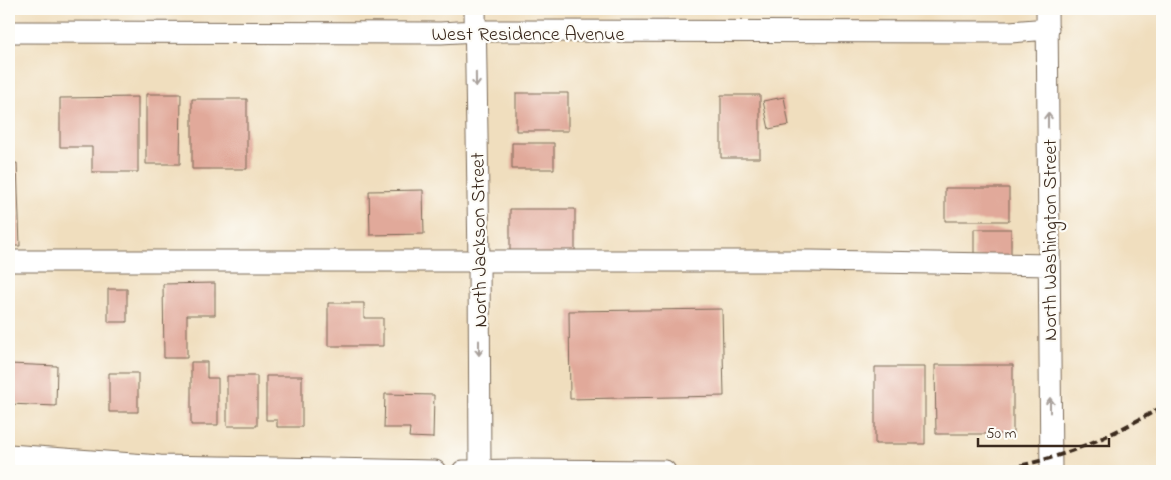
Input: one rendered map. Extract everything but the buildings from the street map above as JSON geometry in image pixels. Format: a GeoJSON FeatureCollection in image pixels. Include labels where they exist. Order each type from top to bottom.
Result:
{"type":"FeatureCollection","features":[{"type":"Feature","properties":{"kind":"street","name":"North Jackson Street"},"geometry":{"type":"LineString","coordinates":[[475,9],[480,471]]}},
{"type":"Feature","properties":{"kind":"street","name":"West Residence Avenue"},"geometry":{"type":"LineString","coordinates":[[9,32],[1010,32],[1048,19]]}},
{"type":"Feature","properties":{"kind":"street","name":"North Washington Street"},"geometry":{"type":"LineString","coordinates":[[1048,19],[1051,471]]}},
{"type":"Feature","properties":{"kind":"street"},"geometry":{"type":"LineString","coordinates":[[9,261],[811,261],[1049,266]]}},
{"type":"Feature","properties":{"kind":"street"},"geometry":{"type":"LineString","coordinates":[[9,455],[160,466],[435,471]]}},
{"type":"Feature","properties":{"kind":"street"},"geometry":{"type":"LineString","coordinates":[[463,471],[666,471]]}},
{"type":"Feature","properties":{"kind":"railway"},"geometry":{"type":"LineString","coordinates":[[998,471],[1050,458],[1079,448],[1121,429],[1162,407]]}}]}
